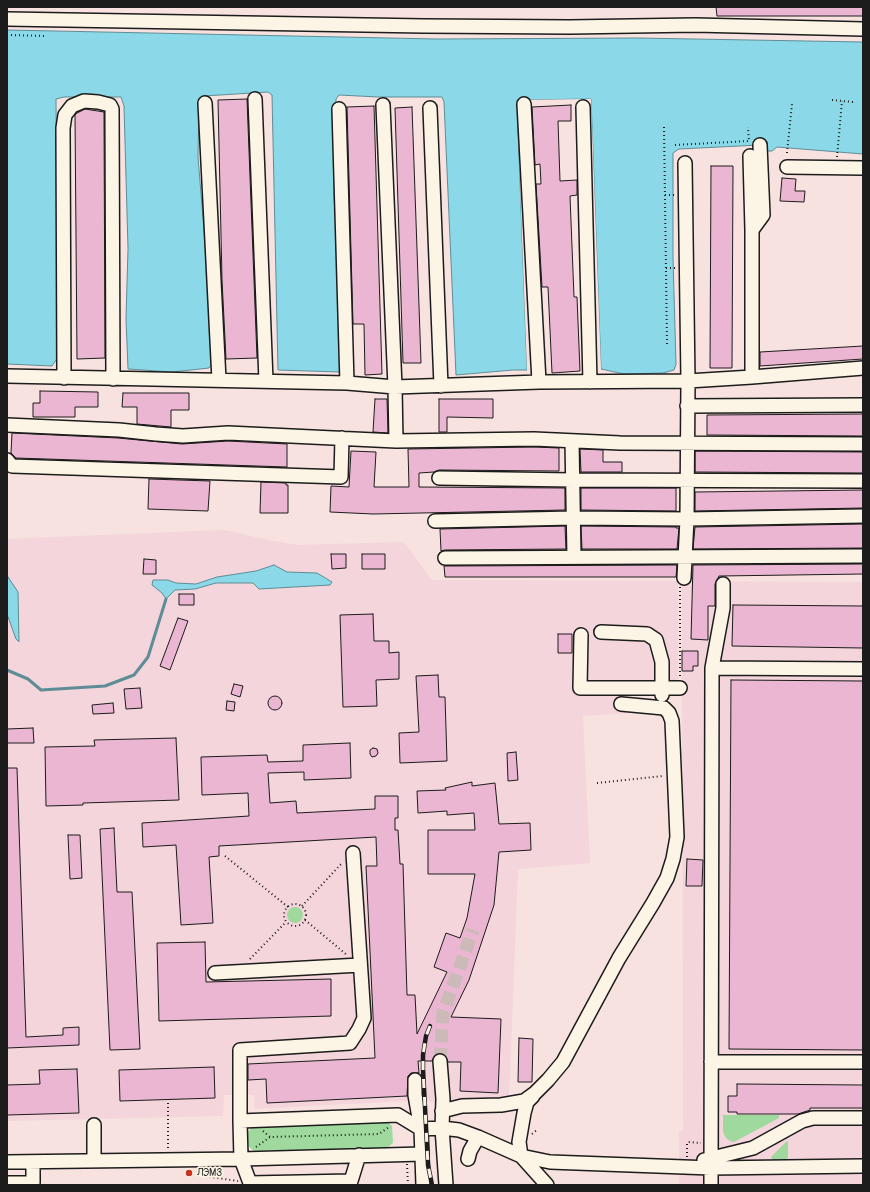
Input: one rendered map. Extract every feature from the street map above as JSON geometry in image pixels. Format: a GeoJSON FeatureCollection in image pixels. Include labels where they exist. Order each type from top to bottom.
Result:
{"type":"FeatureCollection","features":[{"type":"Feature","properties":{"kind":"street"},"geometry":{"type":"LineString","coordinates":[[7,19],[424,26],[695,25],[863,29]]}},
{"type":"Feature","properties":{"kind":"street"},"geometry":{"type":"LineString","coordinates":[[255,99],[266,382]]}},
{"type":"Feature","properties":{"kind":"street"},"geometry":{"type":"LineString","coordinates":[[64,378],[63,128],[65,114],[72,106],[84,101],[110,105],[112,109],[113,379]]}},
{"type":"Feature","properties":{"kind":"street"},"geometry":{"type":"LineString","coordinates":[[205,103],[219,380]]}},
{"type":"Feature","properties":{"kind":"street"},"geometry":{"type":"LineString","coordinates":[[524,104],[539,382]]}},
{"type":"Feature","properties":{"kind":"street"},"geometry":{"type":"LineString","coordinates":[[383,106],[396,441]]}},
{"type":"Feature","properties":{"kind":"street"},"geometry":{"type":"LineString","coordinates":[[583,107],[590,382]]}},
{"type":"Feature","properties":{"kind":"street"},"geometry":{"type":"LineString","coordinates":[[430,108],[441,386]]}},
{"type":"Feature","properties":{"kind":"street"},"geometry":{"type":"LineString","coordinates":[[339,109],[347,383]]}},
{"type":"Feature","properties":{"kind":"street"},"geometry":{"type":"LineString","coordinates":[[752,230],[763,215],[760,145]]}},
{"type":"Feature","properties":{"kind":"street"},"geometry":{"type":"LineString","coordinates":[[750,156],[752,230],[752,377]]}},
{"type":"Feature","properties":{"kind":"street"},"geometry":{"type":"LineString","coordinates":[[684,578],[687,518],[688,406],[685,163]]}},
{"type":"Feature","properties":{"kind":"street"},"geometry":{"type":"LineString","coordinates":[[787,167],[863,168]]}},
{"type":"Feature","properties":{"kind":"street"},"geometry":{"type":"LineString","coordinates":[[7,376],[347,383],[395,387],[539,382],[688,381],[863,368]]}},
{"type":"Feature","properties":{"kind":"street"},"geometry":{"type":"LineString","coordinates":[[688,406],[863,405]]}},
{"type":"Feature","properties":{"kind":"street"},"geometry":{"type":"LineString","coordinates":[[7,425],[119,430],[183,436],[228,434],[396,441],[534,439],[620,443],[863,444]]}},
{"type":"Feature","properties":{"kind":"street"},"geometry":{"type":"LineString","coordinates":[[7,460],[12,466],[340,477],[342,438]]}},
{"type":"Feature","properties":{"kind":"street"},"geometry":{"type":"LineString","coordinates":[[572,441],[574,557]]}},
{"type":"Feature","properties":{"kind":"street"},"geometry":{"type":"LineString","coordinates":[[439,478],[863,481]]}},
{"type":"Feature","properties":{"kind":"street"},"geometry":{"type":"LineString","coordinates":[[435,521],[573,518],[863,516]]}},
{"type":"Feature","properties":{"kind":"street"},"geometry":{"type":"LineString","coordinates":[[445,558],[863,556]]}},
{"type":"Feature","properties":{"kind":"street"},"geometry":{"type":"LineString","coordinates":[[711,1185],[712,668],[723,608],[723,584]]}},
{"type":"Feature","properties":{"kind":"street"},"geometry":{"type":"LineString","coordinates":[[546,1185],[521,1156],[519,1142],[527,1102],[563,1062],[619,958],[667,878],[674,859],[676,837],[672,721],[669,713],[664,708],[661,688],[662,662],[656,640],[647,634],[601,632]]}},
{"type":"Feature","properties":{"kind":"street"},"geometry":{"type":"LineString","coordinates":[[581,635],[580,688],[680,688]]}},
{"type":"Feature","properties":{"kind":"street"},"geometry":{"type":"LineString","coordinates":[[712,668],[863,669]]}},
{"type":"Feature","properties":{"kind":"street"},"geometry":{"type":"LineString","coordinates":[[621,704],[664,708]]}},
{"type":"Feature","properties":{"kind":"street"},"geometry":{"type":"LineString","coordinates":[[353,853],[364,1018],[350,1043],[240,1050],[246,1121],[241,1159],[250,1183],[351,1181],[359,1155]]}},
{"type":"Feature","properties":{"kind":"street"},"geometry":{"type":"LineString","coordinates":[[215,973],[360,965]]}},
{"type":"Feature","properties":{"kind":"street"},"geometry":{"type":"LineString","coordinates":[[440,1061],[443,1099],[442,1128],[446,1185]]}},
{"type":"Feature","properties":{"kind":"street"},"geometry":{"type":"LineString","coordinates":[[711,1062],[863,1062]]}},
{"type":"Feature","properties":{"kind":"street"},"geometry":{"type":"LineString","coordinates":[[414,1080],[415,1096],[421,1128],[423,1185]]}},
{"type":"Feature","properties":{"kind":"street"},"geometry":{"type":"LineString","coordinates":[[442,1111],[462,1106],[515,1103],[524,1101],[535,1093]]}},
{"type":"Feature","properties":{"kind":"street"},"geometry":{"type":"LineString","coordinates":[[246,1121],[398,1115],[421,1128],[459,1130],[521,1156],[550,1162],[863,1166]]}},
{"type":"Feature","properties":{"kind":"street"},"geometry":{"type":"LineString","coordinates":[[711,1163],[753,1148],[802,1121],[813,1118],[863,1118]]}},
{"type":"Feature","properties":{"kind":"street"},"geometry":{"type":"LineString","coordinates":[[94,1125],[94,1161]]}},
{"type":"Feature","properties":{"kind":"street"},"geometry":{"type":"LineString","coordinates":[[468,1159],[470,1151],[478,1137]]}},
{"type":"Feature","properties":{"kind":"street"},"geometry":{"type":"LineString","coordinates":[[7,1162],[241,1159],[422,1154]]}},
{"type":"Feature","properties":{"kind":"street"},"geometry":{"type":"LineString","coordinates":[[7,1183],[32,1183],[33,1162]]}},
{"type":"Feature","properties":{"kind":"path"},"geometry":{"type":"LineString","coordinates":[[7,35],[47,36]]}},
{"type":"Feature","properties":{"kind":"path"},"geometry":{"type":"LineString","coordinates":[[832,100],[853,102]]}},
{"type":"Feature","properties":{"kind":"path"},"geometry":{"type":"LineString","coordinates":[[836,168],[842,101]]}},
{"type":"Feature","properties":{"kind":"path"},"geometry":{"type":"LineString","coordinates":[[787,153],[792,104]]}},
{"type":"Feature","properties":{"kind":"path"},"geometry":{"type":"LineString","coordinates":[[675,145],[749,140],[748,127]]}},
{"type":"Feature","properties":{"kind":"path"},"geometry":{"type":"LineString","coordinates":[[664,128],[667,344]]}},
{"type":"Feature","properties":{"kind":"path"},"geometry":{"type":"LineString","coordinates":[[665,195],[675,195]]}},
{"type":"Feature","properties":{"kind":"path"},"geometry":{"type":"LineString","coordinates":[[680,688],[680,581],[684,578]]}},
{"type":"Feature","properties":{"kind":"path"},"geometry":{"type":"LineString","coordinates":[[597,783],[661,776],[675,776]]}},
{"type":"Feature","properties":{"kind":"path"},"geometry":{"type":"LineString","coordinates":[[302,906],[353,853]]}},
{"type":"Feature","properties":{"kind":"path"},"geometry":{"type":"LineString","coordinates":[[225,856],[288,907]]}},
{"type":"Feature","properties":{"kind":"path"},"geometry":{"type":"LineString","coordinates":[[294,904],[302,906],[306,913],[305,920],[299,925],[292,926],[286,922],[284,911],[288,907],[294,904]]}},
{"type":"Feature","properties":{"kind":"path"},"geometry":{"type":"LineString","coordinates":[[305,920],[360,965]]}},
{"type":"Feature","properties":{"kind":"path"},"geometry":{"type":"LineString","coordinates":[[238,972],[286,922]]}},
{"type":"Feature","properties":{"kind":"path"},"geometry":{"type":"LineString","coordinates":[[168,1100],[168,1160]]}},
{"type":"Feature","properties":{"kind":"path"},"geometry":{"type":"LineString","coordinates":[[246,1121],[270,1137],[379,1134],[404,1118]]}},
{"type":"Feature","properties":{"kind":"path"},"geometry":{"type":"LineString","coordinates":[[683,1163],[688,1142],[711,1143]]}},
{"type":"Feature","properties":{"kind":"path"},"geometry":{"type":"LineString","coordinates":[[407,1154],[408,1185]]}},
{"type":"Feature","properties":{"kind":"path"},"geometry":{"type":"LineString","coordinates":[[200,1171],[204,1176],[250,1183]]}},
{"type":"Feature","properties":{"kind":"shaded area"},"geometry":{"type":"Polygon","coordinates":[[[224,530],[298,545],[404,542],[432,580],[678,581],[678,693],[628,694],[629,713],[583,716],[590,863],[518,869],[509,1099],[443,1105],[425,1100],[255,1109],[254,1095],[224,1095],[223,1116],[7,1121],[7,539],[224,530]]]}},
{"type":"Feature","properties":{"kind":"shaded area"},"geometry":{"type":"Polygon","coordinates":[[[682,581],[863,582],[863,1185],[679,1185],[679,1131],[683,1130],[682,581]]]}},
{"type":"Feature","properties":{"kind":"green space"},"geometry":{"type":"Polygon","coordinates":[[[292,907],[298,907],[303,912],[301,921],[298,923],[292,923],[287,918],[287,912],[292,907]]]}},
{"type":"Feature","properties":{"kind":"green space"},"geometry":{"type":"Polygon","coordinates":[[[723,1115],[779,1115],[779,1118],[734,1142],[726,1138],[723,1132],[723,1115]]]}},
{"type":"Feature","properties":{"kind":"green space"},"geometry":{"type":"Polygon","coordinates":[[[387,1121],[392,1126],[393,1143],[387,1148],[254,1151],[248,1146],[248,1132],[253,1126],[387,1121]]]}},
{"type":"Feature","properties":{"kind":"green space"},"geometry":{"type":"Polygon","coordinates":[[[787,1141],[788,1158],[786,1160],[773,1160],[771,1157],[787,1141]]]}},
{"type":"Feature","properties":{"kind":"water"},"geometry":{"type":"Polygon","coordinates":[[[7,30],[436,39],[637,38],[863,42],[863,154],[777,147],[772,151],[765,151],[760,145],[679,149],[673,153],[673,258],[676,364],[674,370],[663,373],[624,374],[601,369],[591,99],[517,100],[527,370],[456,375],[444,102],[442,97],[378,97],[339,95],[336,99],[334,194],[342,366],[339,372],[278,370],[272,95],[268,92],[204,96],[199,100],[198,157],[213,362],[209,368],[172,372],[128,369],[126,319],[128,249],[124,106],[121,97],[64,97],[56,99],[58,357],[52,366],[7,364],[7,30]]]}},
{"type":"Feature","properties":{"kind":"water"},"geometry":{"type":"Polygon","coordinates":[[[274,565],[287,572],[317,573],[332,582],[330,585],[259,589],[253,583],[216,583],[195,589],[175,590],[166,599],[162,593],[152,585],[153,580],[168,580],[176,583],[196,584],[217,577],[256,571],[274,565]]]}},
{"type":"Feature","properties":{"kind":"water"},"geometry":{"type":"Polygon","coordinates":[[[8,577],[18,592],[19,642],[16,639],[7,614],[8,577]]]}},
{"type":"Feature","properties":{"kind":"pier"},"geometry":{"type":"Polygon","coordinates":[[[591,99],[601,369],[599,369],[589,101],[519,102],[529,370],[527,370],[517,100],[591,99]]]}},
{"type":"Feature","properties":{"kind":"building"},"geometry":{"type":"Polygon","coordinates":[[[716,7],[863,7],[863,16],[717,16],[716,7]]]}},
{"type":"Feature","properties":{"kind":"building"},"geometry":{"type":"Polygon","coordinates":[[[247,99],[257,358],[226,359],[222,280],[218,100],[247,99]]]}},
{"type":"Feature","properties":{"kind":"building"},"geometry":{"type":"Polygon","coordinates":[[[571,105],[571,121],[558,121],[560,181],[577,180],[577,195],[570,196],[574,297],[577,297],[580,371],[552,373],[548,287],[542,287],[536,184],[541,184],[540,164],[535,165],[532,107],[571,105]]]}},
{"type":"Feature","properties":{"kind":"building"},"geometry":{"type":"Polygon","coordinates":[[[374,106],[382,374],[365,375],[364,324],[353,324],[347,107],[374,106]]]}},
{"type":"Feature","properties":{"kind":"building"},"geometry":{"type":"Polygon","coordinates":[[[412,107],[421,363],[403,363],[395,108],[412,107]]]}},
{"type":"Feature","properties":{"kind":"building"},"geometry":{"type":"Polygon","coordinates":[[[85,109],[104,112],[105,358],[77,359],[75,115],[85,109]]]}},
{"type":"Feature","properties":{"kind":"building"},"geometry":{"type":"Polygon","coordinates":[[[711,166],[733,166],[732,368],[710,368],[711,166]]]}},
{"type":"Feature","properties":{"kind":"building"},"geometry":{"type":"Polygon","coordinates":[[[782,178],[796,179],[795,191],[805,191],[804,202],[780,201],[782,178]]]}},
{"type":"Feature","properties":{"kind":"building"},"geometry":{"type":"Polygon","coordinates":[[[863,346],[863,359],[760,366],[760,352],[863,346]]]}},
{"type":"Feature","properties":{"kind":"building"},"geometry":{"type":"Polygon","coordinates":[[[40,391],[98,392],[98,407],[75,407],[75,417],[33,417],[33,403],[40,403],[40,391]]]}},
{"type":"Feature","properties":{"kind":"building"},"geometry":{"type":"Polygon","coordinates":[[[123,393],[189,393],[189,410],[171,410],[171,427],[137,424],[137,407],[122,407],[123,393]]]}},
{"type":"Feature","properties":{"kind":"building"},"geometry":{"type":"Polygon","coordinates":[[[375,399],[387,399],[388,433],[373,432],[375,399]]]}},
{"type":"Feature","properties":{"kind":"building"},"geometry":{"type":"Polygon","coordinates":[[[439,399],[493,399],[493,418],[447,417],[447,432],[439,432],[439,399]]]}},
{"type":"Feature","properties":{"kind":"building"},"geometry":{"type":"Polygon","coordinates":[[[863,414],[863,436],[707,435],[707,415],[863,414]]]}},
{"type":"Feature","properties":{"kind":"building"},"geometry":{"type":"Polygon","coordinates":[[[12,433],[118,438],[182,444],[228,441],[287,444],[287,467],[16,458],[11,453],[12,433]]]}},
{"type":"Feature","properties":{"kind":"building"},"geometry":{"type":"Polygon","coordinates":[[[559,448],[559,471],[439,470],[434,472],[419,473],[419,487],[565,488],[565,510],[373,514],[330,512],[331,486],[349,487],[351,451],[376,452],[374,487],[409,487],[408,449],[559,448]]]}},
{"type":"Feature","properties":{"kind":"building"},"geometry":{"type":"Polygon","coordinates":[[[580,449],[603,450],[603,462],[622,462],[622,472],[581,472],[580,449]]]}},
{"type":"Feature","properties":{"kind":"building"},"geometry":{"type":"Polygon","coordinates":[[[695,451],[863,452],[863,473],[695,472],[695,451]]]}},
{"type":"Feature","properties":{"kind":"building"},"geometry":{"type":"Polygon","coordinates":[[[149,479],[210,481],[208,511],[148,509],[149,479]]]}},
{"type":"Feature","properties":{"kind":"building"},"geometry":{"type":"Polygon","coordinates":[[[261,482],[286,483],[286,485],[288,485],[288,513],[260,513],[261,482]]]}},
{"type":"Feature","properties":{"kind":"building"},"geometry":{"type":"Polygon","coordinates":[[[581,488],[676,488],[676,511],[581,510],[581,488]]]}},
{"type":"Feature","properties":{"kind":"building"},"geometry":{"type":"Polygon","coordinates":[[[863,490],[863,508],[695,511],[695,492],[863,490]]]}},
{"type":"Feature","properties":{"kind":"building"},"geometry":{"type":"Polygon","coordinates":[[[863,524],[863,548],[693,549],[695,527],[863,524]]]}},
{"type":"Feature","properties":{"kind":"building"},"geometry":{"type":"Polygon","coordinates":[[[565,526],[566,549],[441,551],[440,529],[565,526]]]}},
{"type":"Feature","properties":{"kind":"building"},"geometry":{"type":"Polygon","coordinates":[[[581,526],[676,527],[679,528],[677,549],[582,549],[581,526]]]}},
{"type":"Feature","properties":{"kind":"building"},"geometry":{"type":"Polygon","coordinates":[[[331,554],[346,554],[346,568],[332,569],[331,554]]]}},
{"type":"Feature","properties":{"kind":"building"},"geometry":{"type":"Polygon","coordinates":[[[362,554],[385,554],[385,569],[362,569],[362,554]]]}},
{"type":"Feature","properties":{"kind":"building"},"geometry":{"type":"Polygon","coordinates":[[[144,559],[156,560],[156,574],[143,574],[144,559]]]}},
{"type":"Feature","properties":{"kind":"building"},"geometry":{"type":"Polygon","coordinates":[[[863,564],[863,574],[719,576],[715,584],[715,606],[708,606],[708,640],[691,639],[693,565],[863,564]]]}},
{"type":"Feature","properties":{"kind":"building"},"geometry":{"type":"Polygon","coordinates":[[[677,565],[676,577],[445,577],[444,566],[677,565]]]}},
{"type":"Feature","properties":{"kind":"building"},"geometry":{"type":"Polygon","coordinates":[[[179,594],[194,594],[194,605],[179,605],[179,594]]]}},
{"type":"Feature","properties":{"kind":"building"},"geometry":{"type":"Polygon","coordinates":[[[733,605],[863,606],[863,648],[732,646],[733,605]]]}},
{"type":"Feature","properties":{"kind":"building"},"geometry":{"type":"Polygon","coordinates":[[[373,614],[374,641],[389,641],[389,653],[399,652],[399,679],[376,680],[377,706],[343,707],[340,615],[373,614]]]}},
{"type":"Feature","properties":{"kind":"building"},"geometry":{"type":"Polygon","coordinates":[[[178,618],[188,621],[170,670],[160,666],[178,618]]]}},
{"type":"Feature","properties":{"kind":"building"},"geometry":{"type":"Polygon","coordinates":[[[558,634],[572,634],[572,653],[558,653],[558,634]]]}},
{"type":"Feature","properties":{"kind":"building"},"geometry":{"type":"Polygon","coordinates":[[[682,651],[698,651],[698,666],[693,666],[693,671],[682,671],[682,651]]]}},
{"type":"Feature","properties":{"kind":"building"},"geometry":{"type":"Polygon","coordinates":[[[438,675],[439,697],[445,697],[447,761],[400,763],[399,733],[419,732],[416,676],[438,675]]]}},
{"type":"Feature","properties":{"kind":"building"},"geometry":{"type":"Polygon","coordinates":[[[731,680],[863,681],[863,1050],[729,1049],[731,680]]]}},
{"type":"Feature","properties":{"kind":"building"},"geometry":{"type":"Polygon","coordinates":[[[234,684],[243,686],[240,697],[231,694],[234,684]]]}},
{"type":"Feature","properties":{"kind":"building"},"geometry":{"type":"Polygon","coordinates":[[[140,688],[142,708],[126,709],[124,689],[140,688]]]}},
{"type":"Feature","properties":{"kind":"building"},"geometry":{"type":"Polygon","coordinates":[[[275,696],[280,698],[282,703],[280,708],[275,710],[270,708],[268,703],[270,698],[275,696]]]}},
{"type":"Feature","properties":{"kind":"building"},"geometry":{"type":"Polygon","coordinates":[[[227,701],[235,702],[234,711],[226,710],[227,701]]]}},
{"type":"Feature","properties":{"kind":"building"},"geometry":{"type":"Polygon","coordinates":[[[113,703],[114,713],[93,714],[92,705],[113,703]]]}},
{"type":"Feature","properties":{"kind":"building"},"geometry":{"type":"Polygon","coordinates":[[[33,728],[34,743],[7,743],[7,729],[33,728]]]}},
{"type":"Feature","properties":{"kind":"building"},"geometry":{"type":"Polygon","coordinates":[[[176,738],[179,800],[83,803],[83,805],[46,806],[45,747],[95,746],[94,740],[176,738]]]}},
{"type":"Feature","properties":{"kind":"building"},"geometry":{"type":"Polygon","coordinates":[[[350,743],[351,778],[304,780],[304,772],[268,773],[270,803],[296,801],[297,813],[375,809],[375,796],[398,796],[398,818],[395,818],[395,830],[398,830],[400,864],[403,864],[407,995],[415,995],[417,1034],[447,972],[434,967],[446,933],[460,938],[467,918],[475,874],[428,874],[428,830],[475,830],[474,813],[447,815],[447,811],[418,813],[417,791],[446,790],[445,788],[472,782],[472,786],[495,783],[499,824],[530,823],[531,850],[499,852],[494,905],[469,980],[451,1017],[501,1019],[498,1093],[460,1091],[461,1062],[448,1062],[446,1056],[440,1053],[435,1055],[432,1061],[418,1061],[419,1073],[411,1073],[408,1076],[407,1096],[267,1103],[266,1079],[248,1080],[248,1064],[375,1058],[366,866],[377,866],[376,837],[219,846],[219,856],[209,857],[213,923],[181,925],[176,845],[143,847],[142,823],[249,816],[248,793],[202,795],[201,757],[267,755],[268,762],[303,761],[303,745],[350,743]]]}},
{"type":"Feature","properties":{"kind":"building"},"geometry":{"type":"Polygon","coordinates":[[[373,748],[377,749],[378,753],[376,756],[372,757],[370,750],[373,748]]]}},
{"type":"Feature","properties":{"kind":"building"},"geometry":{"type":"Polygon","coordinates":[[[516,752],[518,780],[508,781],[507,753],[516,752]]]}},
{"type":"Feature","properties":{"kind":"building"},"geometry":{"type":"Polygon","coordinates":[[[7,768],[17,768],[26,1037],[63,1035],[63,1028],[79,1027],[79,1045],[7,1048],[7,768]]]}},
{"type":"Feature","properties":{"kind":"building"},"geometry":{"type":"Polygon","coordinates":[[[114,828],[117,892],[132,892],[140,1049],[110,1050],[100,829],[114,828]]]}},
{"type":"Feature","properties":{"kind":"building"},"geometry":{"type":"Polygon","coordinates":[[[68,835],[80,835],[82,878],[70,879],[68,835]]]}},
{"type":"Feature","properties":{"kind":"building"},"geometry":{"type":"Polygon","coordinates":[[[687,859],[703,860],[702,886],[686,886],[687,859]]]}},
{"type":"Feature","properties":{"kind":"building"},"geometry":{"type":"Polygon","coordinates":[[[205,942],[206,982],[331,979],[331,1016],[159,1021],[157,943],[205,942]]]}},
{"type":"Feature","properties":{"kind":"building"},"geometry":{"type":"Polygon","coordinates":[[[519,1038],[533,1039],[532,1082],[518,1082],[519,1038]]]}},
{"type":"Feature","properties":{"kind":"building"},"geometry":{"type":"Polygon","coordinates":[[[214,1067],[215,1098],[120,1101],[119,1070],[214,1067]]]}},
{"type":"Feature","properties":{"kind":"building"},"geometry":{"type":"Polygon","coordinates":[[[77,1069],[79,1113],[7,1115],[7,1085],[40,1084],[39,1070],[77,1069]]]}},
{"type":"Feature","properties":{"kind":"building"},"geometry":{"type":"Polygon","coordinates":[[[737,1084],[863,1085],[863,1108],[810,1108],[810,1110],[798,1114],[737,1114],[737,1112],[728,1112],[728,1096],[737,1096],[737,1084]]]}},
{"type":"Feature","properties":{"kind":"waterway"},"geometry":{"type":"LineString","coordinates":[[7,670],[28,679],[41,690],[105,686],[134,675],[148,657],[166,599]]}},
{"type":"Feature","properties":{"kind":"tunnel"},"geometry":{"type":"LineString","coordinates":[[440,1061],[443,1013],[473,930]]}},
{"type":"Feature","properties":{"kind":"railway"},"geometry":{"type":"LineString","coordinates":[[430,1026],[426,1036],[423,1055],[423,1069],[428,1165],[432,1185]]}},
{"type":"Feature","properties":{"kind":"place","name":"ЛЭМЗ"},"geometry":{"type":"Point","coordinates":[189,1173]}}]}
